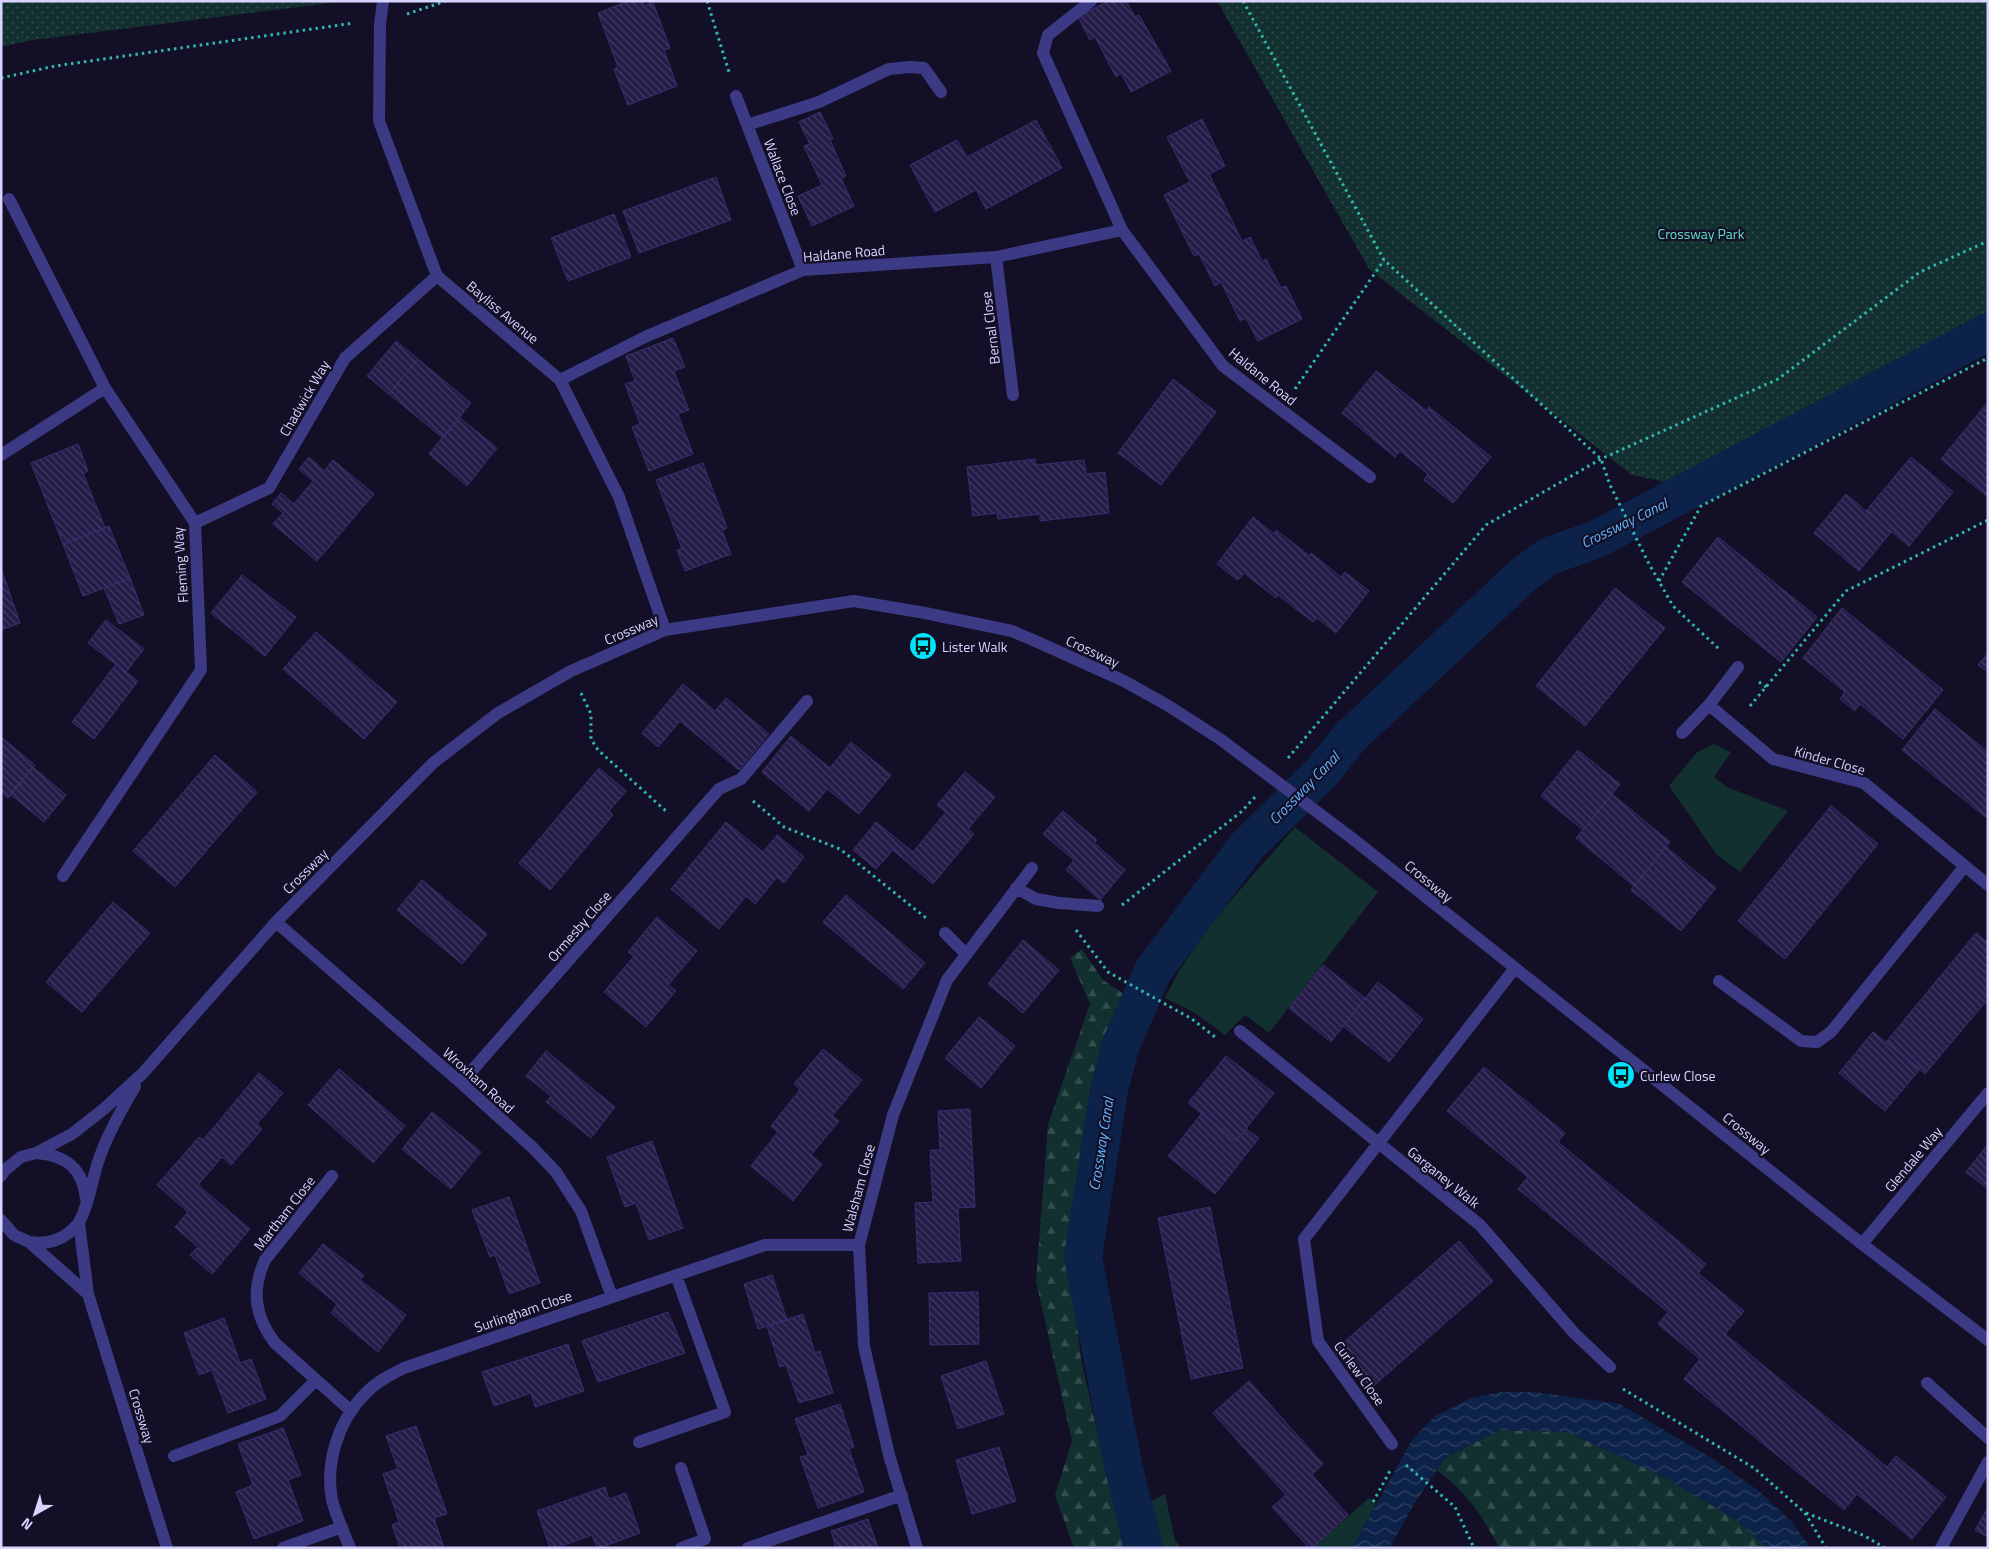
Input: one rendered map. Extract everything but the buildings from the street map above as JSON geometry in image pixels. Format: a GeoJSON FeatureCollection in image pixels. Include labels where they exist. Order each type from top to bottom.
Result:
{"type":"FeatureCollection","features":[{"type":"Feature","properties":{"kind":"street","name":"Bayliss Avenue"},"geometry":{"type":"LineString","coordinates":[[383,1],[380,24],[379,121],[437,276],[560,380],[619,498],[665,630]]}},
{"type":"Feature","properties":{"kind":"street","name":"Haldane Road"},"geometry":{"type":"LineString","coordinates":[[1091,1],[1048,35],[1043,53],[1122,230],[1223,366],[1370,477]]}},
{"type":"Feature","properties":{"kind":"street"},"geometry":{"type":"LineString","coordinates":[[747,126],[819,102],[889,69],[924,68],[941,92]]}},
{"type":"Feature","properties":{"kind":"street","name":"Wallace Close"},"geometry":{"type":"LineString","coordinates":[[736,96],[803,270]]}},
{"type":"Feature","properties":{"kind":"street","name":"Fleming Way"},"geometry":{"type":"LineString","coordinates":[[9,199],[105,388],[195,523],[201,670],[63,876]]}},
{"type":"Feature","properties":{"kind":"street","name":"Haldane Road"},"geometry":{"type":"LineString","coordinates":[[560,380],[645,336],[803,270],[996,256],[1122,230]]}},
{"type":"Feature","properties":{"kind":"street","name":"Bernal Close"},"geometry":{"type":"LineString","coordinates":[[996,256],[1013,395]]}},
{"type":"Feature","properties":{"kind":"street","name":"Chadwick Way"},"geometry":{"type":"LineString","coordinates":[[195,523],[269,488],[344,358],[437,276]]}},
{"type":"Feature","properties":{"kind":"street"},"geometry":{"type":"LineString","coordinates":[[1,455],[105,388]]}},
{"type":"Feature","properties":{"kind":"street","name":"Crossway"},"geometry":{"type":"LineString","coordinates":[[36,1153],[72,1134],[105,1108],[143,1073],[276,922],[433,763],[498,713],[571,671],[665,630],[854,602],[925,613],[1012,631],[1124,681],[1167,705],[1220,739],[1353,839],[1862,1244],[1988,1340]]}},
{"type":"Feature","properties":{"kind":"street"},"geometry":{"type":"LineString","coordinates":[[1682,733],[1709,705],[1738,667]]}},
{"type":"Feature","properties":{"kind":"street"},"geometry":{"type":"LineString","coordinates":[[719,789],[741,779],[807,701]]}},
{"type":"Feature","properties":{"kind":"street","name":"Kinder Close"},"geometry":{"type":"LineString","coordinates":[[1709,705],[1772,759],[1864,783],[1988,885]]}},
{"type":"Feature","properties":{"kind":"street","name":"Ormesby Close"},"geometry":{"type":"LineString","coordinates":[[461,1083],[719,789]]}},
{"type":"Feature","properties":{"kind":"street"},"geometry":{"type":"LineString","coordinates":[[1719,981],[1801,1041],[1817,1042],[1831,1032],[1965,866]]}},
{"type":"Feature","properties":{"kind":"street","name":"Walsham Close"},"geometry":{"type":"LineString","coordinates":[[917,1548],[890,1455],[864,1346],[858,1244],[894,1115],[947,980],[1032,868]]}},
{"type":"Feature","properties":{"kind":"street"},"geometry":{"type":"LineString","coordinates":[[1016,888],[1036,899],[1098,906]]}},
{"type":"Feature","properties":{"kind":"street","name":"Wroxham Road"},"geometry":{"type":"LineString","coordinates":[[276,922],[461,1083],[532,1147],[556,1172],[581,1211],[612,1297]]}},
{"type":"Feature","properties":{"kind":"street"},"geometry":{"type":"LineString","coordinates":[[945,932],[966,954]]}},
{"type":"Feature","properties":{"kind":"street","name":"Curlew Close"},"geometry":{"type":"LineString","coordinates":[[1392,1444],[1318,1342],[1304,1239],[1515,968]]}},
{"type":"Feature","properties":{"kind":"street","name":"Garganey Walk"},"geometry":{"type":"LineString","coordinates":[[1240,1031],[1480,1225],[1574,1333],[1610,1367]]}},
{"type":"Feature","properties":{"kind":"street","name":"Crossway"},"geometry":{"type":"LineString","coordinates":[[143,1073],[115,1120],[99,1159],[79,1223],[88,1294],[167,1548]]}},
{"type":"Feature","properties":{"kind":"street","name":"Glendale Way"},"geometry":{"type":"LineString","coordinates":[[1862,1244],[1988,1093]]}},
{"type":"Feature","properties":{"kind":"street","name":"Crossway"},"geometry":{"type":"LineString","coordinates":[[1,1159],[36,1153],[51,1154],[65,1160],[77,1171],[84,1186],[86,1202]]}},
{"type":"Feature","properties":{"kind":"street"},"geometry":{"type":"LineString","coordinates":[[1,1176],[21,1156]]}},
{"type":"Feature","properties":{"kind":"street","name":"Martham Close"},"geometry":{"type":"LineString","coordinates":[[332,1176],[265,1260],[259,1273],[256,1287],[256,1302],[259,1317],[275,1343],[351,1410]]}},
{"type":"Feature","properties":{"kind":"street"},"geometry":{"type":"LineString","coordinates":[[1,1220],[14,1235],[29,1242],[88,1294]]}},
{"type":"Feature","properties":{"kind":"street"},"geometry":{"type":"LineString","coordinates":[[29,1242],[54,1241],[68,1234],[79,1223]]}},
{"type":"Feature","properties":{"kind":"street","name":"Surlingham Close"},"geometry":{"type":"LineString","coordinates":[[350,1548],[332,1501],[330,1477],[333,1454],[340,1431],[351,1410],[366,1393],[384,1379],[404,1368],[765,1244],[858,1244]]}},
{"type":"Feature","properties":{"kind":"street"},"geometry":{"type":"LineString","coordinates":[[639,1442],[725,1412],[676,1275]]}},
{"type":"Feature","properties":{"kind":"street"},"geometry":{"type":"LineString","coordinates":[[174,1456],[280,1416],[316,1380]]}},
{"type":"Feature","properties":{"kind":"street"},"geometry":{"type":"LineString","coordinates":[[1927,1383],[1988,1438]]}},
{"type":"Feature","properties":{"kind":"street"},"geometry":{"type":"LineString","coordinates":[[1941,1548],[1988,1462]]}},
{"type":"Feature","properties":{"kind":"street"},"geometry":{"type":"LineString","coordinates":[[681,1468],[705,1539],[681,1548]]}},
{"type":"Feature","properties":{"kind":"street"},"geometry":{"type":"LineString","coordinates":[[748,1548],[902,1495]]}},
{"type":"Feature","properties":{"kind":"street"},"geometry":{"type":"LineString","coordinates":[[283,1548],[342,1527]]}},
{"type":"Feature","properties":{"kind":"path"},"geometry":{"type":"LineString","coordinates":[[1,78],[55,66],[360,22],[380,24],[446,1]]}},
{"type":"Feature","properties":{"kind":"path"},"geometry":{"type":"LineString","coordinates":[[707,1],[736,96]]}},
{"type":"Feature","properties":{"kind":"path"},"geometry":{"type":"LineString","coordinates":[[1242,1],[1384,260],[1601,459],[1610,485],[1648,562],[1673,606],[1738,667],[1766,687]]}},
{"type":"Feature","properties":{"kind":"path"},"geometry":{"type":"LineString","coordinates":[[1311,731],[1486,525],[1601,459],[1778,379],[1920,272],[1988,241]]}},
{"type":"Feature","properties":{"kind":"path"},"geometry":{"type":"LineString","coordinates":[[1281,410],[1384,260]]}},
{"type":"Feature","properties":{"kind":"path"},"geometry":{"type":"LineString","coordinates":[[1659,582],[1700,506],[1988,358]]}},
{"type":"Feature","properties":{"kind":"path"},"geometry":{"type":"LineString","coordinates":[[1734,726],[1846,591],[1988,520]]}},
{"type":"Feature","properties":{"kind":"path"},"geometry":{"type":"LineString","coordinates":[[571,671],[591,714],[591,739],[598,750],[685,827]]}},
{"type":"Feature","properties":{"kind":"path"},"geometry":{"type":"LineString","coordinates":[[719,789],[741,790],[784,827],[840,849],[945,932]]}},
{"type":"Feature","properties":{"kind":"path"},"geometry":{"type":"LineString","coordinates":[[1117,909],[1241,812]]}},
{"type":"Feature","properties":{"kind":"path"},"geometry":{"type":"LineString","coordinates":[[1081,926],[1075,928],[1108,972],[1192,1019],[1221,1042]]}},
{"type":"Feature","properties":{"kind":"path"},"geometry":{"type":"LineString","coordinates":[[1617,1385],[1754,1468],[1806,1513],[1826,1548]]}},
{"type":"Feature","properties":{"kind":"path"},"geometry":{"type":"LineString","coordinates":[[1407,1466],[1455,1507],[1474,1548]]}},
{"type":"Feature","properties":{"kind":"path"},"geometry":{"type":"LineString","coordinates":[[1373,1502],[1387,1476]]}},
{"type":"Feature","properties":{"kind":"path"},"geometry":{"type":"LineString","coordinates":[[1806,1513],[1865,1536],[1884,1548]]}},
{"type":"Feature","properties":{"kind":"green space"},"geometry":{"type":"Polygon","coordinates":[[[1,1],[346,1],[33,40],[1,47],[1,1]]]}},
{"type":"Feature","properties":{"kind":"green space","name":"Crossway Park"},"geometry":{"type":"Polygon","coordinates":[[[1217,1],[1988,1],[1988,349],[1709,491],[1632,475],[1369,269],[1217,1]]]}},
{"type":"Feature","properties":{"kind":"green space"},"geometry":{"type":"Polygon","coordinates":[[[1714,744],[1731,752],[1714,777],[1727,787],[1788,811],[1740,872],[1717,855],[1669,786],[1697,752],[1714,744]]]}},
{"type":"Feature","properties":{"kind":"green space"},"geometry":{"type":"Polygon","coordinates":[[[1295,827],[1378,892],[1269,1033],[1245,1015],[1225,1035],[1195,1013],[1165,998],[1177,974],[1207,930],[1295,827]]]}},
{"type":"Feature","properties":{"kind":"green space"},"geometry":{"type":"Polygon","coordinates":[[[1082,949],[1103,980],[1134,1001],[1099,1075],[1068,1248],[1081,1359],[1123,1548],[1074,1548],[1055,1495],[1072,1441],[1036,1281],[1048,1124],[1090,1004],[1070,958],[1082,949]]]}},
{"type":"Feature","properties":{"kind":"green space"},"geometry":{"type":"Polygon","coordinates":[[[1500,1430],[1568,1432],[1664,1477],[1738,1521],[1767,1548],[1499,1548],[1473,1505],[1457,1487],[1437,1470],[1446,1457],[1500,1430]]]}},
{"type":"Feature","properties":{"kind":"green space"},"geometry":{"type":"Polygon","coordinates":[[[1165,1494],[1175,1540],[1181,1548],[1161,1548],[1151,1501],[1165,1494]]]}},
{"type":"Feature","properties":{"kind":"green space"},"geometry":{"type":"Polygon","coordinates":[[[1369,1498],[1376,1504],[1352,1548],[1312,1548],[1369,1498]]]}},
{"type":"Feature","properties":{"kind":"water"},"geometry":{"type":"Polygon","coordinates":[[[1501,1392],[1535,1392],[1620,1404],[1718,1462],[1759,1491],[1791,1521],[1811,1548],[1767,1548],[1738,1521],[1664,1477],[1568,1432],[1500,1430],[1446,1457],[1416,1501],[1389,1548],[1352,1548],[1412,1440],[1435,1416],[1471,1398],[1501,1392]]]}},
{"type":"Feature","properties":{"kind":"water"},"geometry":{"type":"Polygon","coordinates":[[[1151,1501],[1161,1548],[1123,1548],[1115,1512],[1151,1501]]]}},
{"type":"Feature","properties":{"kind":"waterway","name":"Crossway Canal"},"geometry":{"type":"LineString","coordinates":[[1144,1548],[1124,1469],[1083,1257],[1109,1090],[1120,1047],[1153,971],[1247,846],[1323,771],[1350,737],[1523,575],[1549,556],[1597,539],[1988,332]]}},
{"type":"Feature","properties":{"kind":"place","name":"Lister Walk"},"geometry":{"type":"Point","coordinates":[923,646]}},
{"type":"Feature","properties":{"kind":"place","name":"Curlew Close"},"geometry":{"type":"Point","coordinates":[1621,1075]}}]}
